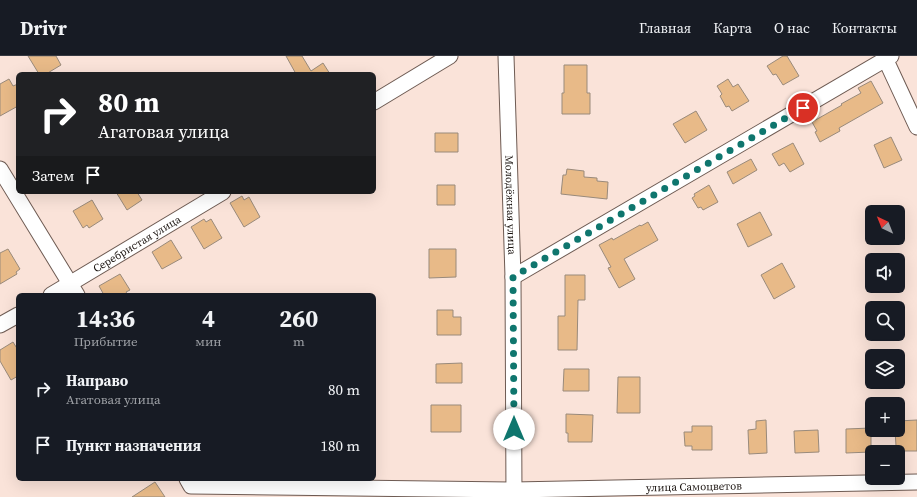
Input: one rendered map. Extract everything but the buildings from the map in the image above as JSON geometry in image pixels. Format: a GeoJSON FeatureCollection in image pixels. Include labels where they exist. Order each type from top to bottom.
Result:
{"type":"FeatureCollection","features":[{"type":"Feature","properties":{"kind":"street"},"geometry":{"type":"LineString","coordinates":[[376,101],[450,56]]}},
{"type":"Feature","properties":{"kind":"street","name":"Молодёжная улица"},"geometry":{"type":"LineString","coordinates":[[506,56],[513,277],[514,493]]}},
{"type":"Feature","properties":{"kind":"street"},"geometry":{"type":"LineString","coordinates":[[513,277],[887,57],[917,127]]}},
{"type":"Feature","properties":{"kind":"street"},"geometry":{"type":"LineString","coordinates":[[0,169],[74,289]]}},
{"type":"Feature","properties":{"kind":"street","name":"Серебристая улица"},"geometry":{"type":"LineString","coordinates":[[59,293],[74,289],[220,194]]}},
{"type":"Feature","properties":{"kind":"street"},"geometry":{"type":"LineString","coordinates":[[0,325],[16,316]]}},
{"type":"Feature","properties":{"kind":"street","name":"улица Самоцветов"},"geometry":{"type":"LineString","coordinates":[[188,481],[191,486],[514,493],[917,482]]}},
{"type":"Feature","properties":{"kind":"route"},"geometry":{"type":"LineString","coordinates":[[514,429],[513,277],[803,108]]}}]}
